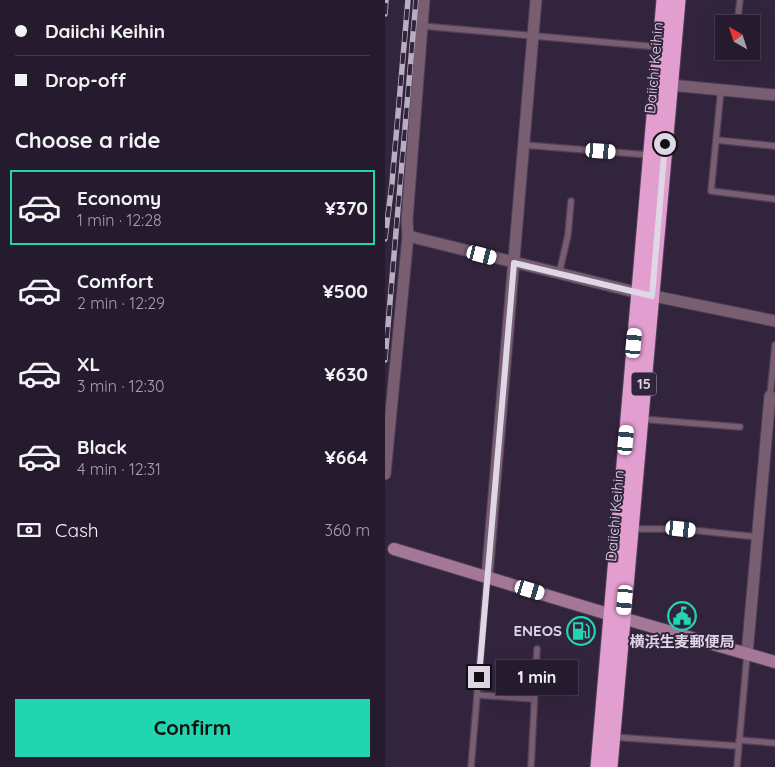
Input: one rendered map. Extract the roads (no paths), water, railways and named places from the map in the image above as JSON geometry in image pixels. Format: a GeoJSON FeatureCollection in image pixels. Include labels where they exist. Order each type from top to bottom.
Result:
{"type":"FeatureCollection","features":[{"type":"Feature","properties":{"kind":"highway","name":"Daiichi Keihin"},"geometry":{"type":"LineString","coordinates":[[598,767],[617,617],[631,529],[641,419],[651,156],[664,0]]}},
{"type":"Feature","properties":{"kind":"highway","name":"Daiichi Keihin"},"geometry":{"type":"LineString","coordinates":[[611,767],[617,617],[645,294],[670,85],[678,0]]}},
{"type":"Feature","properties":{"kind":"street"},"geometry":{"type":"LineString","coordinates":[[385,474],[407,236],[424,0]]}},
{"type":"Feature","properties":{"kind":"street"},"geometry":{"type":"LineString","coordinates":[[487,577],[536,0]]}},
{"type":"Feature","properties":{"kind":"street"},"geometry":{"type":"LineString","coordinates":[[670,85],[775,95]]}},
{"type":"Feature","properties":{"kind":"street"},"geometry":{"type":"LineString","coordinates":[[407,236],[645,294],[775,321]]}},
{"type":"Feature","properties":{"kind":"street"},"geometry":{"type":"LineString","coordinates":[[747,654],[771,396]]}},
{"type":"Feature","properties":{"kind":"street"},"geometry":{"type":"LineString","coordinates":[[389,548],[617,617],[775,662]]}},
{"type":"Feature","properties":{"kind":"lane"},"geometry":{"type":"LineString","coordinates":[[738,15],[740,0]]}},
{"type":"Feature","properties":{"kind":"lane"},"geometry":{"type":"LineString","coordinates":[[422,26],[660,47]]}},
{"type":"Feature","properties":{"kind":"lane"},"geometry":{"type":"LineString","coordinates":[[721,89],[711,191],[775,198]]}},
{"type":"Feature","properties":{"kind":"lane"},"geometry":{"type":"LineString","coordinates":[[716,140],[775,146]]}},
{"type":"Feature","properties":{"kind":"lane"},"geometry":{"type":"LineString","coordinates":[[524,145],[651,156]]}},
{"type":"Feature","properties":{"kind":"lane"},"geometry":{"type":"LineString","coordinates":[[559,274],[568,235],[571,201]]}},
{"type":"Feature","properties":{"kind":"lane"},"geometry":{"type":"LineString","coordinates":[[771,396],[775,345]]}},
{"type":"Feature","properties":{"kind":"lane"},"geometry":{"type":"LineString","coordinates":[[641,419],[740,427]]}},
{"type":"Feature","properties":{"kind":"lane"},"geometry":{"type":"LineString","coordinates":[[631,529],[681,529],[758,537]]}},
{"type":"Feature","properties":{"kind":"lane"},"geometry":{"type":"LineString","coordinates":[[471,767],[487,577]]}},
{"type":"Feature","properties":{"kind":"lane"},"geometry":{"type":"LineString","coordinates":[[531,767],[533,698],[537,649]]}},
{"type":"Feature","properties":{"kind":"lane"},"geometry":{"type":"LineString","coordinates":[[737,767],[747,654]]}},
{"type":"Feature","properties":{"kind":"lane"},"geometry":{"type":"LineString","coordinates":[[477,695],[533,698]]}},
{"type":"Feature","properties":{"kind":"lane"},"geometry":{"type":"LineString","coordinates":[[613,737],[775,743]]}},
{"type":"Feature","properties":{"kind":"railway"},"geometry":{"type":"LineString","coordinates":[[385,14],[386,0]]}},
{"type":"Feature","properties":{"kind":"railway"},"geometry":{"type":"LineString","coordinates":[[385,239],[392,183],[408,0]]}},
{"type":"Feature","properties":{"kind":"railway"},"geometry":{"type":"LineString","coordinates":[[385,360],[416,0]]}},
{"type":"Feature","properties":{"kind":"place","name":"横浜生麦郵便局"},"geometry":{"type":"Point","coordinates":[682,616]}},
{"type":"Feature","properties":{"kind":"place","name":"ENEOS"},"geometry":{"type":"Point","coordinates":[581,631]}}]}
